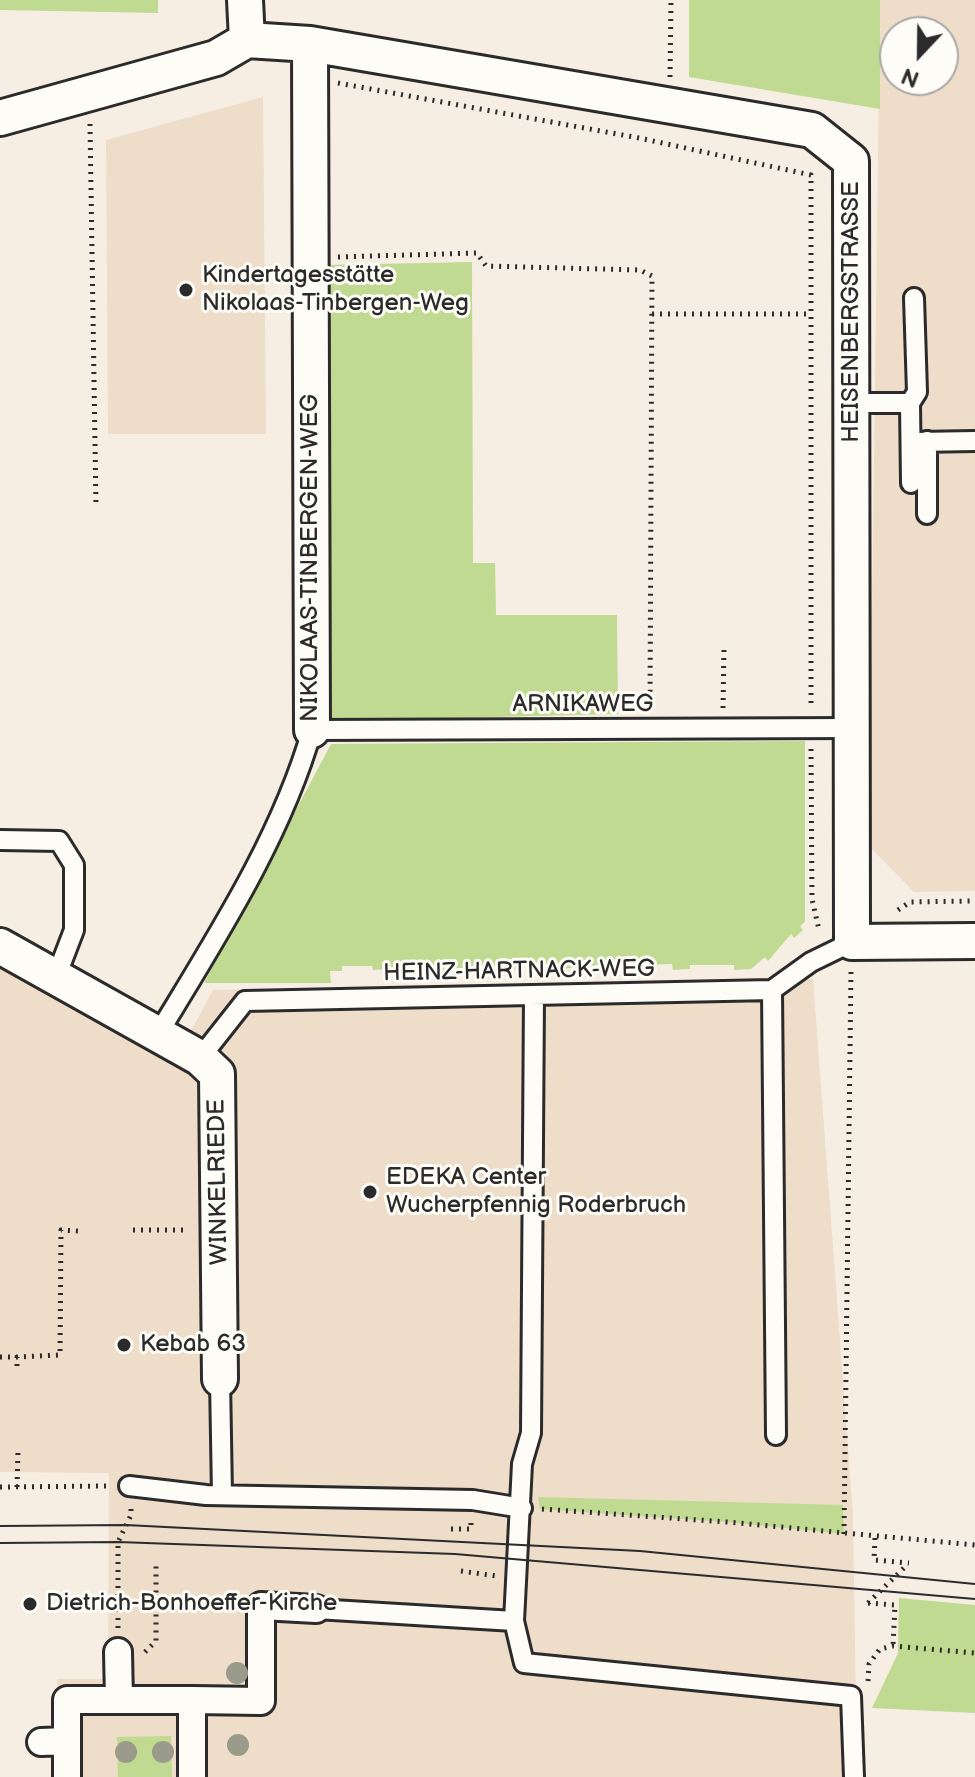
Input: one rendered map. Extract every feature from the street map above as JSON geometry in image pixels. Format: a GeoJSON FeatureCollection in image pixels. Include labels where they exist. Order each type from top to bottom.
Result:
{"type":"FeatureCollection","features":[{"type":"Feature","properties":{"kind":"street"},"geometry":{"type":"LineString","coordinates":[[0,118],[216,58],[247,40],[245,0]]}},
{"type":"Feature","properties":{"kind":"street","name":"HEISENBERGSTRASSE"},"geometry":{"type":"LineString","coordinates":[[247,40],[310,44],[812,130],[851,161],[853,728],[838,948]]}},
{"type":"Feature","properties":{"kind":"street","name":"NIKOLAAS-TINBERGEN-WEG"},"geometry":{"type":"LineString","coordinates":[[310,44],[312,730]]}},
{"type":"Feature","properties":{"kind":"street"},"geometry":{"type":"LineString","coordinates":[[838,948],[975,941]]}},
{"type":"Feature","properties":{"kind":"street"},"geometry":{"type":"LineString","coordinates":[[0,946],[200,1058]]}},
{"type":"Feature","properties":{"kind":"street","name":"WINKELRIEDE"},"geometry":{"type":"LineString","coordinates":[[200,1058],[217,1074],[221,1230],[220,1379]]}},
{"type":"Feature","properties":{"kind":"street"},"geometry":{"type":"LineString","coordinates":[[67,1777],[54,1742],[67,1700],[261,1701],[261,1606],[316,1609]]}},
{"type":"Feature","properties":{"kind":"street"},"geometry":{"type":"LineString","coordinates":[[118,1652],[119,1700]]}},
{"type":"Feature","properties":{"kind":"street"},"geometry":{"type":"LineString","coordinates":[[192,1700],[192,1777]]}},
{"type":"Feature","properties":{"kind":"lane"},"geometry":{"type":"LineString","coordinates":[[914,298],[917,392],[910,403],[919,442],[927,514]]}},
{"type":"Feature","properties":{"kind":"lane"},"geometry":{"type":"LineString","coordinates":[[852,403],[910,403]]}},
{"type":"Feature","properties":{"kind":"lane"},"geometry":{"type":"LineString","coordinates":[[919,442],[975,441]]}},
{"type":"Feature","properties":{"kind":"lane"},"geometry":{"type":"LineString","coordinates":[[911,483],[919,442]]}},
{"type":"Feature","properties":{"kind":"lane","name":"ARNIKAWEG"},"geometry":{"type":"LineString","coordinates":[[312,730],[853,728]]}},
{"type":"Feature","properties":{"kind":"lane","name":"NIKOLAAS-TINBERGEN-WEG"},"geometry":{"type":"LineString","coordinates":[[158,1034],[253,869],[299,774],[312,730]]}},
{"type":"Feature","properties":{"kind":"lane"},"geometry":{"type":"LineString","coordinates":[[0,840],[59,841],[74,865],[74,930],[56,977]]}},
{"type":"Feature","properties":{"kind":"lane"},"geometry":{"type":"LineString","coordinates":[[776,1435],[772,990],[838,948]]}},
{"type":"Feature","properties":{"kind":"lane","name":"HEINZ-HARTNACK-WEG"},"geometry":{"type":"LineString","coordinates":[[200,1058],[245,1001],[772,990]]}},
{"type":"Feature","properties":{"kind":"lane"},"geometry":{"type":"LineString","coordinates":[[534,996],[531,1433],[522,1464],[514,1621],[524,1663],[851,1696],[854,1777]]}},
{"type":"Feature","properties":{"kind":"lane","name":"WINKELRIEDE"},"geometry":{"type":"LineString","coordinates":[[220,1379],[222,1495]]}},
{"type":"Feature","properties":{"kind":"lane"},"geometry":{"type":"LineString","coordinates":[[129,1486],[222,1495],[473,1500],[522,1508]]}},
{"type":"Feature","properties":{"kind":"lane"},"geometry":{"type":"LineString","coordinates":[[316,1609],[514,1621]]}},
{"type":"Feature","properties":{"kind":"path"},"geometry":{"type":"LineString","coordinates":[[669,106],[671,0]]}},
{"type":"Feature","properties":{"kind":"path"},"geometry":{"type":"LineString","coordinates":[[310,78],[639,138],[811,175],[812,899],[838,948],[844,1534]]}},
{"type":"Feature","properties":{"kind":"path"},"geometry":{"type":"LineString","coordinates":[[90,95],[96,507]]}},
{"type":"Feature","properties":{"kind":"path"},"geometry":{"type":"LineString","coordinates":[[311,257],[477,253],[486,266],[640,270],[652,276],[650,729]]}},
{"type":"Feature","properties":{"kind":"path"},"geometry":{"type":"LineString","coordinates":[[652,314],[810,314]]}},
{"type":"Feature","properties":{"kind":"path"},"geometry":{"type":"LineString","coordinates":[[722,729],[724,649]]}},
{"type":"Feature","properties":{"kind":"path"},"geometry":{"type":"LineString","coordinates":[[0,1357],[60,1355],[61,1230],[78,1231]]}},
{"type":"Feature","properties":{"kind":"path"},"geometry":{"type":"LineString","coordinates":[[133,1230],[221,1230]]}},
{"type":"Feature","properties":{"kind":"path"},"geometry":{"type":"LineString","coordinates":[[17,1357],[17,1366]]}},
{"type":"Feature","properties":{"kind":"path"},"geometry":{"type":"LineString","coordinates":[[17,1487],[18,1451]]}},
{"type":"Feature","properties":{"kind":"path"},"geometry":{"type":"LineString","coordinates":[[0,1487],[129,1486]]}},
{"type":"Feature","properties":{"kind":"path"},"geometry":{"type":"LineString","coordinates":[[522,1508],[727,1522],[975,1545]]}},
{"type":"Feature","properties":{"kind":"path"},"geometry":{"type":"LineString","coordinates":[[142,1516],[131,1515],[118,1542],[118,1652],[148,1652],[156,1641],[156,1561]]}},
{"type":"Feature","properties":{"kind":"path"},"geometry":{"type":"LineString","coordinates":[[875,1538],[874,1560],[909,1563],[868,1603],[895,1605],[893,1646]]}},
{"type":"Feature","properties":{"kind":"path"},"geometry":{"type":"LineString","coordinates":[[461,1571],[517,1578]]}},
{"type":"Feature","properties":{"kind":"path"},"geometry":{"type":"LineString","coordinates":[[851,1696],[868,1696],[869,1664],[880,1649],[893,1646],[975,1653]]}},
{"type":"Feature","properties":{"kind":"shaded area"},"geometry":{"type":"Polygon","coordinates":[[[880,0],[975,0],[975,891],[914,892],[869,846],[879,77],[879,96],[959,96],[959,16],[880,16],[880,0]]]}},
{"type":"Feature","properties":{"kind":"shaded area","name":"Kindertagesstätte Nikolaas-Tinbergen-Weg"},"geometry":{"type":"Polygon","coordinates":[[[263,97],[266,434],[108,434],[106,140],[263,97]]]}},
{"type":"Feature","properties":{"kind":"shaded area"},"geometry":{"type":"Polygon","coordinates":[[[0,963],[177,1057],[213,990],[813,979],[853,1515],[857,1777],[61,1777],[57,1679],[108,1679],[109,1473],[0,1472],[0,963]]]}},
{"type":"Feature","properties":{"kind":"green space"},"geometry":{"type":"Polygon","coordinates":[[[0,0],[158,0],[158,13],[0,10],[0,0]]]}},
{"type":"Feature","properties":{"kind":"green space"},"geometry":{"type":"Polygon","coordinates":[[[689,0],[880,0],[880,109],[689,77],[689,0]]]}},
{"type":"Feature","properties":{"kind":"green space"},"geometry":{"type":"Polygon","coordinates":[[[472,262],[473,563],[495,563],[496,615],[617,615],[618,714],[325,721],[324,265],[472,262]]]}},
{"type":"Feature","properties":{"kind":"green space"},"geometry":{"type":"Polygon","coordinates":[[[805,741],[805,922],[800,926],[803,930],[794,938],[791,934],[768,961],[765,957],[751,969],[734,970],[734,965],[690,965],[690,969],[673,970],[672,964],[635,965],[635,970],[598,970],[598,965],[551,970],[550,965],[519,965],[518,970],[478,965],[478,970],[441,971],[440,966],[373,970],[372,966],[342,966],[342,971],[330,971],[331,983],[204,983],[331,744],[805,741]]]}},
{"type":"Feature","properties":{"kind":"green space"},"geometry":{"type":"Polygon","coordinates":[[[538,1497],[843,1505],[844,1534],[540,1509],[538,1497]]]}},
{"type":"Feature","properties":{"kind":"green space"},"geometry":{"type":"Polygon","coordinates":[[[899,1598],[975,1605],[975,1713],[872,1708],[898,1653],[899,1598]]]}},
{"type":"Feature","properties":{"kind":"green space"},"geometry":{"type":"Polygon","coordinates":[[[171,1736],[172,1777],[118,1777],[117,1737],[171,1736]]]}},
{"type":"Feature","properties":{"kind":"tram line"},"geometry":{"type":"LineString","coordinates":[[0,1526],[126,1525],[640,1551],[975,1584]]}},
{"type":"Feature","properties":{"kind":"tram line"},"geometry":{"type":"LineString","coordinates":[[0,1543],[118,1542],[455,1554],[975,1599]]}},
{"type":"Feature","properties":{"kind":"place","name":"Kindertagesstätte Nikolaas-Tinbergen-Weg"},"geometry":{"type":"Point","coordinates":[186,290]}},
{"type":"Feature","properties":{"kind":"place","name":"EDEKA Center Wucherpfennig Roderbruch"},"geometry":{"type":"Point","coordinates":[370,1192]}},
{"type":"Feature","properties":{"kind":"place","name":"Kebab 63"},"geometry":{"type":"Point","coordinates":[124,1345]}},
{"type":"Feature","properties":{"kind":"place","name":"Dietrich-Bonhoeffer-Kirche"},"geometry":{"type":"Point","coordinates":[30,1604]}}]}
